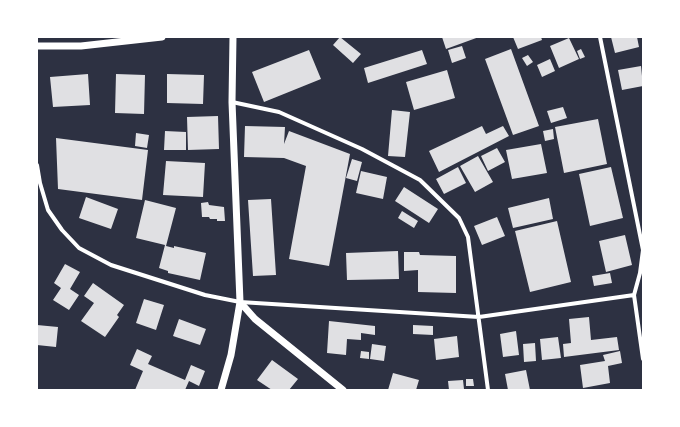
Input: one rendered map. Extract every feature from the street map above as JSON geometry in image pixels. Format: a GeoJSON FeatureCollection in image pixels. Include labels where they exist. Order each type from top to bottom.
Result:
{"type":"FeatureCollection","features":[{"type":"Feature","properties":{"kind":"street"},"geometry":{"type":"LineString","coordinates":[[37,46],[81,46],[162,37]]}},
{"type":"Feature","properties":{"kind":"street"},"geometry":{"type":"LineString","coordinates":[[221,390],[231,355],[240,302],[232,102],[233,37]]}},
{"type":"Feature","properties":{"kind":"street"},"geometry":{"type":"LineString","coordinates":[[600,37],[643,250],[640,273],[634,295],[643,359]]}},
{"type":"Feature","properties":{"kind":"street"},"geometry":{"type":"LineString","coordinates":[[232,102],[279,112],[362,150],[420,180],[459,218],[468,238],[488,390]]}},
{"type":"Feature","properties":{"kind":"street"},"geometry":{"type":"LineString","coordinates":[[37,165],[40,183],[48,210],[62,230],[79,248],[111,265],[205,295],[240,302],[479,317],[634,295]]}},
{"type":"Feature","properties":{"kind":"street"},"geometry":{"type":"LineString","coordinates":[[240,302],[255,319],[343,390]]}},
{"type":"Feature","properties":{"kind":"building"},"geometry":{"type":"Polygon","coordinates":[[[340,37],[361,54],[353,63],[333,45],[340,37]]]}},
{"type":"Feature","properties":{"kind":"building"},"geometry":{"type":"Polygon","coordinates":[[[442,37],[479,37],[446,49],[442,37]]]}},
{"type":"Feature","properties":{"kind":"building"},"geometry":{"type":"Polygon","coordinates":[[[513,37],[541,37],[542,40],[518,49],[513,37]]]}},
{"type":"Feature","properties":{"kind":"building"},"geometry":{"type":"Polygon","coordinates":[[[611,37],[637,37],[639,47],[615,53],[611,37]]]}},
{"type":"Feature","properties":{"kind":"building"},"geometry":{"type":"Polygon","coordinates":[[[569,38],[579,59],[559,68],[550,46],[569,38]]]}},
{"type":"Feature","properties":{"kind":"building"},"geometry":{"type":"Polygon","coordinates":[[[462,46],[466,58],[452,63],[448,50],[462,46]]]}},
{"type":"Feature","properties":{"kind":"building"},"geometry":{"type":"Polygon","coordinates":[[[511,49],[539,126],[513,135],[485,59],[511,49]]]}},
{"type":"Feature","properties":{"kind":"building"},"geometry":{"type":"Polygon","coordinates":[[[581,49],[585,57],[580,59],[577,51],[581,49]]]}},
{"type":"Feature","properties":{"kind":"building"},"geometry":{"type":"Polygon","coordinates":[[[309,50],[321,79],[264,102],[252,72],[309,50]]]}},
{"type":"Feature","properties":{"kind":"building"},"geometry":{"type":"Polygon","coordinates":[[[422,50],[427,64],[368,83],[364,68],[422,50]]]}},
{"type":"Feature","properties":{"kind":"building"},"geometry":{"type":"Polygon","coordinates":[[[528,55],[533,62],[527,66],[522,58],[528,55]]]}},
{"type":"Feature","properties":{"kind":"building"},"geometry":{"type":"Polygon","coordinates":[[[550,59],[555,71],[542,77],[537,65],[550,59]]]}},
{"type":"Feature","properties":{"kind":"building"},"geometry":{"type":"Polygon","coordinates":[[[641,66],[643,86],[622,90],[618,70],[641,66]]]}},
{"type":"Feature","properties":{"kind":"building"},"geometry":{"type":"Polygon","coordinates":[[[447,70],[455,98],[414,110],[406,82],[447,70]]]}},
{"type":"Feature","properties":{"kind":"building"},"geometry":{"type":"Polygon","coordinates":[[[88,74],[90,105],[53,107],[50,77],[88,74]]]}},
{"type":"Feature","properties":{"kind":"building"},"geometry":{"type":"Polygon","coordinates":[[[116,74],[145,75],[144,114],[115,113],[116,74]]]}},
{"type":"Feature","properties":{"kind":"building"},"geometry":{"type":"Polygon","coordinates":[[[167,74],[204,75],[203,104],[167,103],[167,74]]]}},
{"type":"Feature","properties":{"kind":"building"},"geometry":{"type":"Polygon","coordinates":[[[563,107],[567,118],[551,123],[547,111],[563,107]]]}},
{"type":"Feature","properties":{"kind":"building"},"geometry":{"type":"Polygon","coordinates":[[[392,110],[410,112],[405,157],[388,156],[392,110]]]}},
{"type":"Feature","properties":{"kind":"building"},"geometry":{"type":"Polygon","coordinates":[[[218,116],[219,149],[188,150],[187,117],[218,116]]]}},
{"type":"Feature","properties":{"kind":"building"},"geometry":{"type":"Polygon","coordinates":[[[598,119],[607,164],[564,173],[555,127],[598,119]]]}},
{"type":"Feature","properties":{"kind":"building"},"geometry":{"type":"Polygon","coordinates":[[[245,126],[285,127],[284,144],[289,131],[350,154],[329,266],[289,259],[306,166],[284,158],[244,157],[245,126]]]}},
{"type":"Feature","properties":{"kind":"building"},"geometry":{"type":"Polygon","coordinates":[[[482,126],[486,134],[503,126],[509,136],[439,172],[429,151],[482,126]]]}},
{"type":"Feature","properties":{"kind":"building"},"geometry":{"type":"Polygon","coordinates":[[[553,129],[554,139],[545,141],[543,131],[553,129]]]}},
{"type":"Feature","properties":{"kind":"building"},"geometry":{"type":"Polygon","coordinates":[[[165,131],[186,132],[186,150],[164,150],[165,131]]]}},
{"type":"Feature","properties":{"kind":"building"},"geometry":{"type":"Polygon","coordinates":[[[136,133],[149,135],[147,148],[135,146],[136,133]]]}},
{"type":"Feature","properties":{"kind":"building"},"geometry":{"type":"Polygon","coordinates":[[[56,138],[148,150],[142,200],[58,189],[56,138]]]}},
{"type":"Feature","properties":{"kind":"building"},"geometry":{"type":"Polygon","coordinates":[[[541,144],[547,173],[512,179],[506,150],[541,144]]]}},
{"type":"Feature","properties":{"kind":"building"},"geometry":{"type":"Polygon","coordinates":[[[497,148],[505,162],[488,171],[481,156],[497,148]]]}},
{"type":"Feature","properties":{"kind":"building"},"geometry":{"type":"Polygon","coordinates":[[[478,156],[493,182],[475,192],[460,166],[478,156]]]}},
{"type":"Feature","properties":{"kind":"building"},"geometry":{"type":"Polygon","coordinates":[[[352,159],[362,162],[357,181],[346,178],[352,159]]]}},
{"type":"Feature","properties":{"kind":"building"},"geometry":{"type":"Polygon","coordinates":[[[166,161],[205,163],[203,197],[163,195],[166,161]]]}},
{"type":"Feature","properties":{"kind":"building"},"geometry":{"type":"Polygon","coordinates":[[[458,167],[466,183],[444,194],[436,179],[458,167]]]}},
{"type":"Feature","properties":{"kind":"building"},"geometry":{"type":"Polygon","coordinates":[[[611,167],[623,218],[590,226],[579,174],[611,167]]]}},
{"type":"Feature","properties":{"kind":"building"},"geometry":{"type":"Polygon","coordinates":[[[361,171],[387,177],[383,199],[356,193],[361,171]]]}},
{"type":"Feature","properties":{"kind":"building"},"geometry":{"type":"Polygon","coordinates":[[[404,187],[438,209],[429,223],[395,201],[404,187]]]}},
{"type":"Feature","properties":{"kind":"building"},"geometry":{"type":"Polygon","coordinates":[[[86,197],[118,209],[111,229],[79,218],[86,197]]]}},
{"type":"Feature","properties":{"kind":"building"},"geometry":{"type":"Polygon","coordinates":[[[549,198],[553,219],[513,228],[508,208],[549,198]]]}},
{"type":"Feature","properties":{"kind":"building"},"geometry":{"type":"Polygon","coordinates":[[[271,199],[276,275],[253,276],[248,200],[271,199]]]}},
{"type":"Feature","properties":{"kind":"building"},"geometry":{"type":"Polygon","coordinates":[[[145,200],[176,208],[166,246],[174,248],[174,246],[206,253],[200,280],[168,273],[168,271],[159,268],[165,245],[136,238],[145,200]]]}},
{"type":"Feature","properties":{"kind":"building"},"geometry":{"type":"Polygon","coordinates":[[[208,202],[209,205],[224,207],[225,221],[217,221],[217,219],[202,217],[201,203],[208,202]]]}},
{"type":"Feature","properties":{"kind":"building"},"geometry":{"type":"Polygon","coordinates":[[[402,211],[418,221],[414,228],[398,218],[402,211]]]}},
{"type":"Feature","properties":{"kind":"building"},"geometry":{"type":"Polygon","coordinates":[[[497,217],[505,236],[482,245],[474,226],[497,217]]]}},
{"type":"Feature","properties":{"kind":"building"},"geometry":{"type":"Polygon","coordinates":[[[557,221],[571,282],[530,292],[515,231],[557,221]]]}},
{"type":"Feature","properties":{"kind":"building"},"geometry":{"type":"Polygon","coordinates":[[[625,235],[632,265],[606,272],[599,241],[625,235]]]}},
{"type":"Feature","properties":{"kind":"building"},"geometry":{"type":"Polygon","coordinates":[[[398,251],[399,279],[347,280],[346,253],[398,251]]]}},
{"type":"Feature","properties":{"kind":"building"},"geometry":{"type":"Polygon","coordinates":[[[404,252],[419,252],[420,255],[456,256],[456,293],[418,292],[418,270],[404,271],[404,252]]]}},
{"type":"Feature","properties":{"kind":"building"},"geometry":{"type":"Polygon","coordinates":[[[65,264],[80,272],[70,289],[79,295],[69,310],[53,300],[61,288],[54,283],[65,264]]]}},
{"type":"Feature","properties":{"kind":"building"},"geometry":{"type":"Polygon","coordinates":[[[610,273],[612,283],[594,286],[592,276],[610,273]]]}},
{"type":"Feature","properties":{"kind":"building"},"geometry":{"type":"Polygon","coordinates":[[[93,283],[124,305],[117,315],[119,317],[105,337],[81,321],[94,303],[84,296],[93,283]]]}},
{"type":"Feature","properties":{"kind":"building"},"geometry":{"type":"Polygon","coordinates":[[[144,299],[164,305],[156,330],[136,323],[144,299]]]}},
{"type":"Feature","properties":{"kind":"building"},"geometry":{"type":"Polygon","coordinates":[[[589,317],[591,340],[617,337],[619,350],[564,357],[563,344],[571,343],[569,319],[589,317]]]}},
{"type":"Feature","properties":{"kind":"building"},"geometry":{"type":"Polygon","coordinates":[[[179,319],[206,329],[200,345],[173,336],[179,319]]]}},
{"type":"Feature","properties":{"kind":"building"},"geometry":{"type":"Polygon","coordinates":[[[329,321],[375,326],[375,335],[361,333],[361,340],[347,339],[346,355],[327,353],[329,321]]]}},
{"type":"Feature","properties":{"kind":"building"},"geometry":{"type":"Polygon","coordinates":[[[37,325],[58,327],[56,347],[37,345],[37,325]]]}},
{"type":"Feature","properties":{"kind":"building"},"geometry":{"type":"Polygon","coordinates":[[[413,325],[433,326],[433,335],[413,334],[413,325]]]}},
{"type":"Feature","properties":{"kind":"building"},"geometry":{"type":"Polygon","coordinates":[[[516,331],[519,355],[503,357],[500,334],[516,331]]]}},
{"type":"Feature","properties":{"kind":"building"},"geometry":{"type":"Polygon","coordinates":[[[457,336],[459,357],[436,360],[434,339],[457,336]]]}},
{"type":"Feature","properties":{"kind":"building"},"geometry":{"type":"Polygon","coordinates":[[[558,337],[561,358],[542,360],[540,339],[558,337]]]}},
{"type":"Feature","properties":{"kind":"building"},"geometry":{"type":"Polygon","coordinates":[[[535,343],[536,361],[524,362],[523,344],[535,343]]]}},
{"type":"Feature","properties":{"kind":"building"},"geometry":{"type":"Polygon","coordinates":[[[372,344],[386,346],[384,361],[370,359],[372,344]]]}},
{"type":"Feature","properties":{"kind":"building"},"geometry":{"type":"Polygon","coordinates":[[[137,349],[152,356],[148,364],[185,380],[191,365],[205,371],[199,386],[189,381],[185,390],[135,390],[143,371],[130,365],[137,349]]]}},
{"type":"Feature","properties":{"kind":"building"},"geometry":{"type":"Polygon","coordinates":[[[361,351],[369,352],[369,359],[360,358],[361,351]]]}},
{"type":"Feature","properties":{"kind":"building"},"geometry":{"type":"Polygon","coordinates":[[[620,351],[622,363],[608,366],[610,383],[583,388],[580,365],[605,361],[603,355],[620,351]]]}},
{"type":"Feature","properties":{"kind":"building"},"geometry":{"type":"Polygon","coordinates":[[[272,360],[298,379],[289,390],[272,390],[257,380],[272,360]]]}},
{"type":"Feature","properties":{"kind":"building"},"geometry":{"type":"Polygon","coordinates":[[[526,370],[530,390],[508,390],[505,374],[526,370]]]}},
{"type":"Feature","properties":{"kind":"building"},"geometry":{"type":"Polygon","coordinates":[[[393,373],[419,380],[416,390],[388,390],[393,373]]]}},
{"type":"Feature","properties":{"kind":"building"},"geometry":{"type":"Polygon","coordinates":[[[466,379],[473,379],[474,386],[466,386],[466,379]]]}},
{"type":"Feature","properties":{"kind":"building"},"geometry":{"type":"Polygon","coordinates":[[[463,380],[464,389],[449,390],[448,381],[463,380]]]}}]}
